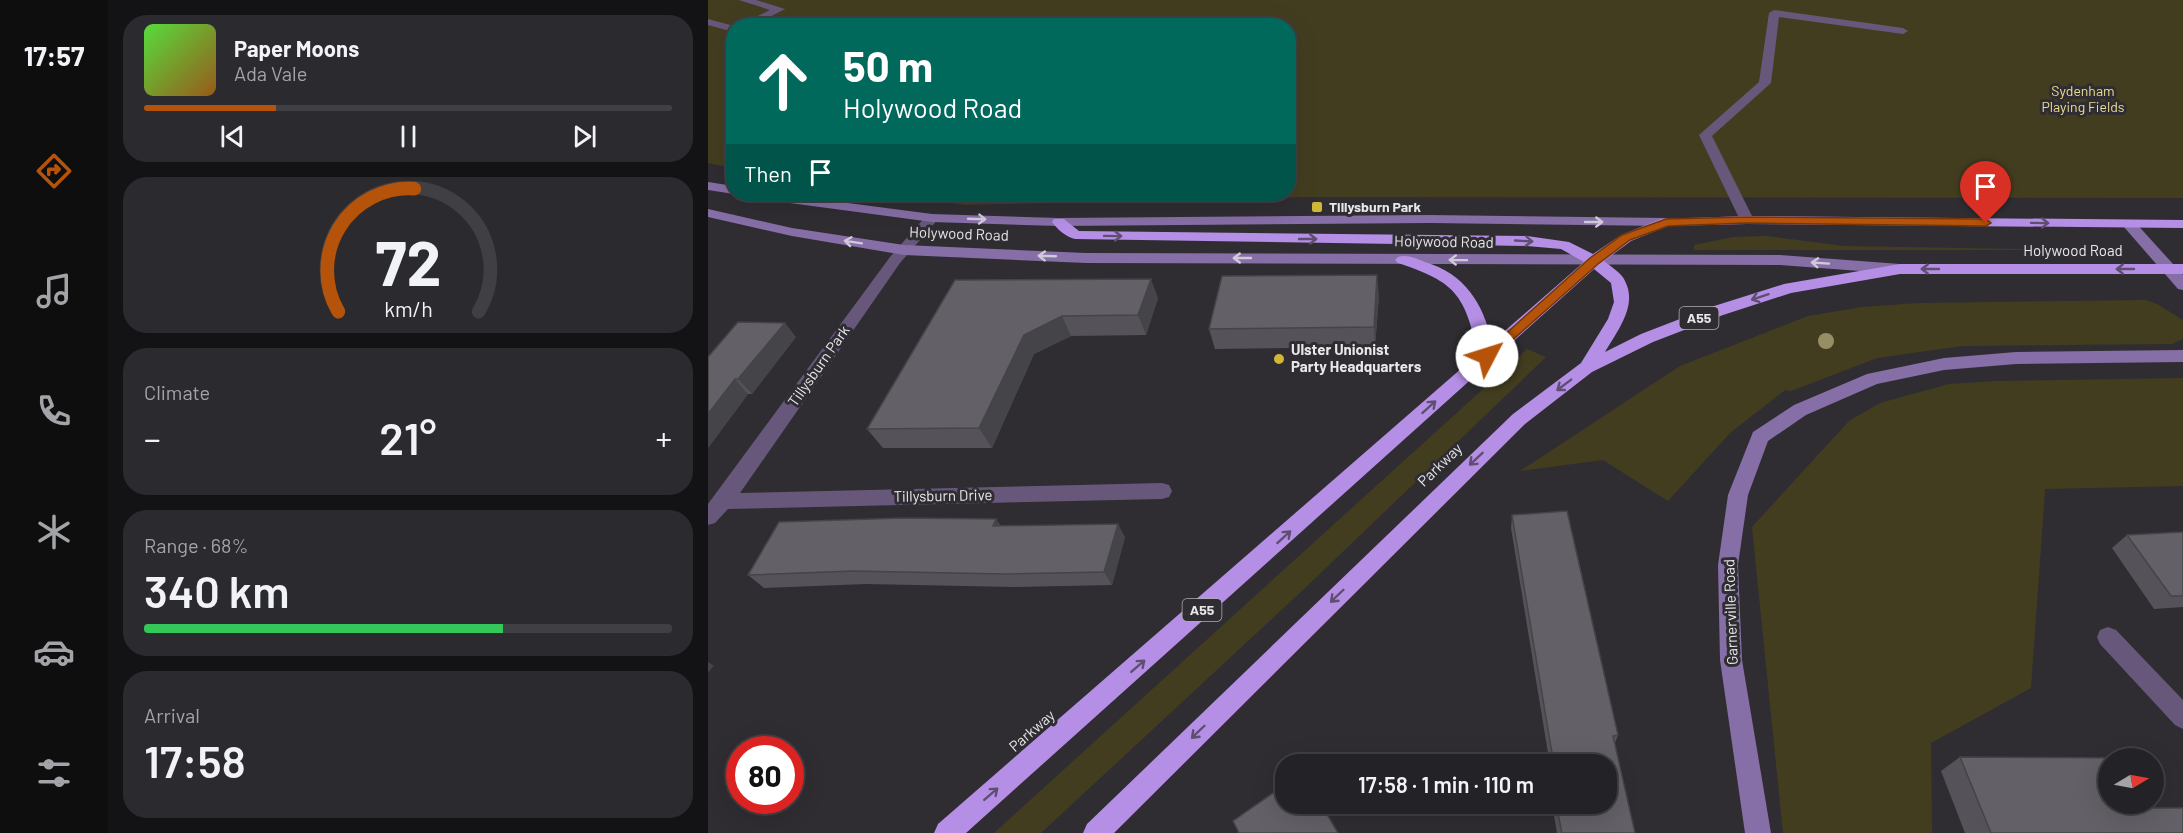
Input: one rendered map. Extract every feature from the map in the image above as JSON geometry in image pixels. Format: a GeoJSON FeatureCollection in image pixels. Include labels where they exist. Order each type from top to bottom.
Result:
{"type":"FeatureCollection","features":[{"type":"Feature","properties":{"kind":"highway","name":"Holywood Road"},"geometry":{"type":"LineString","coordinates":[[1666,222],[1747,220],[2183,224]]}},
{"type":"Feature","properties":{"kind":"highway"},"geometry":{"type":"LineString","coordinates":[[1059,222],[1075,235],[1527,241],[1564,245],[1594,261],[1618,281],[1622,302],[1608,334],[1586,368]]}},
{"type":"Feature","properties":{"kind":"highway","name":"Parkway"},"geometry":{"type":"LineString","coordinates":[[947,833],[1594,261],[1626,238],[1666,222]]}},
{"type":"Feature","properties":{"kind":"highway"},"geometry":{"type":"LineString","coordinates":[[1403,260],[1440,272],[1467,296],[1478,316],[1487,356]]}},
{"type":"Feature","properties":{"kind":"highway","name":"Holywood Road"},"geometry":{"type":"LineString","coordinates":[[1900,269],[2176,269]]}},
{"type":"Feature","properties":{"kind":"highway","name":"Parkway"},"geometry":{"type":"LineString","coordinates":[[1096,833],[1519,419],[1586,368],[1647,338],[1789,288],[1900,269]]}},
{"type":"Feature","properties":{"kind":"main road"},"geometry":{"type":"LineString","coordinates":[[708,186],[726,189]]}},
{"type":"Feature","properties":{"kind":"main road","name":"Holywood Road"},"geometry":{"type":"LineString","coordinates":[[805,201],[933,218],[1059,222],[1431,219],[1666,222]]}},
{"type":"Feature","properties":{"kind":"main road","name":"Holywood Road"},"geometry":{"type":"LineString","coordinates":[[708,213],[792,232],[904,250],[1086,258],[1780,260],[1900,269]]}},
{"type":"Feature","properties":{"kind":"main road"},"geometry":{"type":"LineString","coordinates":[[2129,224],[2176,269],[2183,285]]}},
{"type":"Feature","properties":{"kind":"main road","name":"Garnerville Road"},"geometry":{"type":"LineString","coordinates":[[1758,833],[1731,660],[1728,565],[1738,495],[1760,437],[1800,410],[1873,378],[1944,363],[2016,358],[2183,356]]}},
{"type":"Feature","properties":{"kind":"street"},"geometry":{"type":"LineString","coordinates":[[744,0],[780,9],[760,18]]}},
{"type":"Feature","properties":{"kind":"street"},"geometry":{"type":"LineString","coordinates":[[1747,220],[1705,135],[1765,82],[1774,13],[1903,31]]}},
{"type":"Feature","properties":{"kind":"street"},"geometry":{"type":"LineString","coordinates":[[708,22],[726,27]]}},
{"type":"Feature","properties":{"kind":"street","name":"Tillysburn Park"},"geometry":{"type":"LineString","coordinates":[[708,517],[723,501],[904,250],[933,218]]}},
{"type":"Feature","properties":{"kind":"street","name":"Tillysburn Drive"},"geometry":{"type":"LineString","coordinates":[[723,501],[1162,491]]}},
{"type":"Feature","properties":{"kind":"street"},"geometry":{"type":"LineString","coordinates":[[2108,637],[2182,713]]}},
{"type":"Feature","properties":{"kind":"green space","name":"Sydenham Playing Fields"},"geometry":{"type":"Polygon","coordinates":[[[708,0],[2183,0],[2183,198],[1296,197],[1296,18],[726,18],[726,167],[708,163],[708,0]]]}},
{"type":"Feature","properties":{"kind":"green space","name":"Sydenham Playing Fields"},"geometry":{"type":"Polygon","coordinates":[[[937,201],[1136,201],[965,205],[937,201]]]}},
{"type":"Feature","properties":{"kind":"green space"},"geometry":{"type":"Polygon","coordinates":[[[1767,236],[1843,246],[2075,250],[1694,250],[1694,245],[1733,237],[1767,236]]]}},
{"type":"Feature","properties":{"kind":"green space"},"geometry":{"type":"Polygon","coordinates":[[[2146,300],[2183,320],[2183,339],[2172,344],[1962,346],[1877,358],[1791,391],[1785,390],[1730,433],[1668,501],[1603,460],[1520,471],[1680,366],[1808,316],[1862,307],[1919,303],[2146,300]]]}},
{"type":"Feature","properties":{"kind":"green space"},"geometry":{"type":"Polygon","coordinates":[[[1527,349],[1546,357],[1304,589],[1041,833],[994,833],[1527,349]]]}},
{"type":"Feature","properties":{"kind":"green space"},"geometry":{"type":"Polygon","coordinates":[[[2183,378],[2183,486],[2045,489],[2031,688],[1931,743],[1932,833],[1783,833],[1752,527],[1849,421],[1880,403],[1949,384],[2183,378]]]}},
{"type":"Feature","properties":{"kind":"building"},"geometry":{"type":"Polygon","coordinates":[[[1377,275],[1374,327],[1209,329],[1222,276],[1377,275]]]}},
{"type":"Feature","properties":{"kind":"building"},"geometry":{"type":"Polygon","coordinates":[[[1151,279],[1138,315],[1062,316],[1024,335],[979,428],[867,429],[955,280],[1151,279]]]}},
{"type":"Feature","properties":{"kind":"building"},"geometry":{"type":"Polygon","coordinates":[[[738,322],[785,323],[738,379],[735,379],[708,414],[708,357],[738,322]]]}},
{"type":"Feature","properties":{"kind":"building"},"geometry":{"type":"Polygon","coordinates":[[[1567,511],[1618,735],[1613,736],[1635,833],[1562,833],[1558,814],[1617,814],[1617,754],[1552,754],[1512,515],[1567,511]]]}},
{"type":"Feature","properties":{"kind":"building"},"geometry":{"type":"Polygon","coordinates":[[[904,518],[996,519],[993,526],[1118,524],[1104,572],[1004,574],[853,571],[748,575],[779,522],[904,518]]]}},
{"type":"Feature","properties":{"kind":"building"},"geometry":{"type":"Polygon","coordinates":[[[2183,532],[2183,596],[2171,596],[2127,535],[2183,532]]]}},
{"type":"Feature","properties":{"kind":"building"},"geometry":{"type":"Polygon","coordinates":[[[1960,757],[2098,758],[2098,814],[2164,814],[2164,808],[2183,808],[2183,833],[1991,833],[1960,757]]]}},
{"type":"Feature","properties":{"kind":"building"},"geometry":{"type":"Polygon","coordinates":[[[1275,792],[1275,814],[1327,814],[1338,833],[1239,833],[1233,821],[1275,792]]]}},
{"type":"Feature","properties":{"kind":"place","name":"Tillysburn Park"},"geometry":{"type":"Point","coordinates":[1317,207]}},
{"type":"Feature","properties":{"kind":"place","name":"Ulster Unionist Party Headquarters"},"geometry":{"type":"Point","coordinates":[1279,359]}},
{"type":"Feature","properties":{"kind":"route"},"geometry":{"type":"LineString","coordinates":[[1487,356],[1594,261],[1626,238],[1666,222],[1747,220],[1986,223]]}}]}
